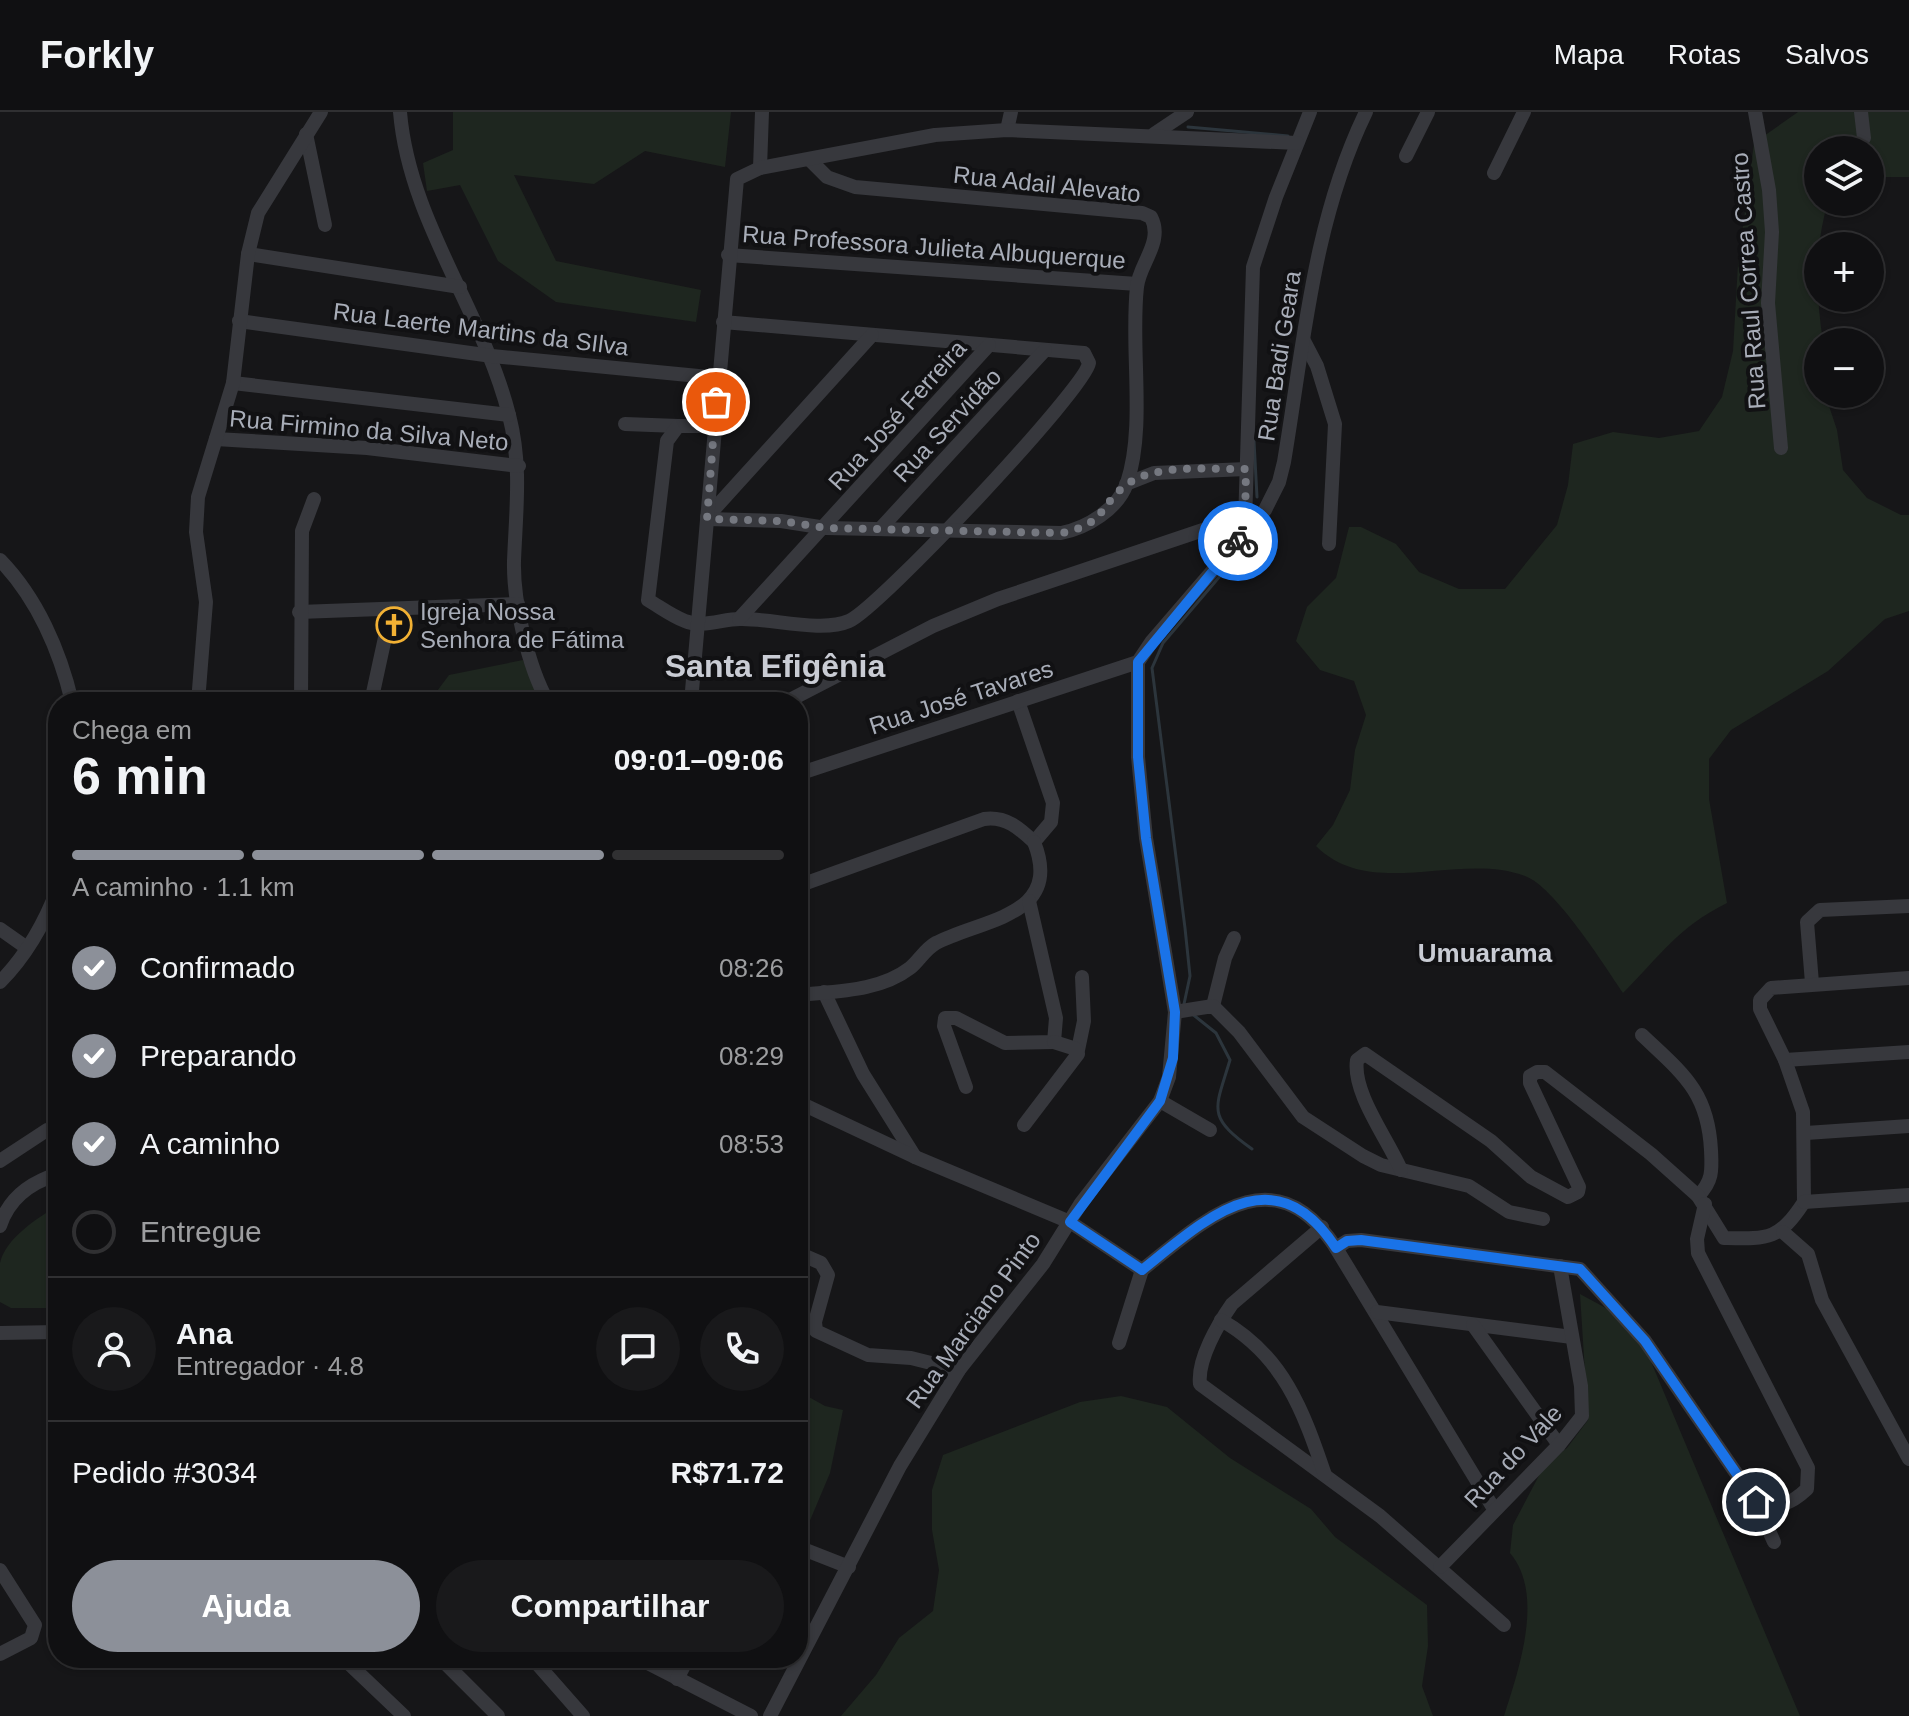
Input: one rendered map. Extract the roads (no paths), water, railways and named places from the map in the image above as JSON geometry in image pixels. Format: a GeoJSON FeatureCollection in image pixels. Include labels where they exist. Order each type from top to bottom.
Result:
{"type":"FeatureCollection","features":[{"type":"Feature","properties":{"kind":"street"},"geometry":{"type":"LineString","coordinates":[[199,692],[206,602],[196,532],[197,508],[233,383],[248,254],[258,213],[321,112]]}},
{"type":"Feature","properties":{"kind":"street"},"geometry":{"type":"LineString","coordinates":[[400,112],[405,152],[416,187],[492,356],[509,415],[519,466],[514,563],[518,604],[542,692]]}},
{"type":"Feature","properties":{"kind":"street"},"geometry":{"type":"LineString","coordinates":[[760,168],[762,112]]}},
{"type":"Feature","properties":{"kind":"street"},"geometry":{"type":"LineString","coordinates":[[1007,130],[1011,112]]}},
{"type":"Feature","properties":{"kind":"street"},"geometry":{"type":"LineString","coordinates":[[1153,134],[1187,112]]}},
{"type":"Feature","properties":{"kind":"street"},"geometry":{"type":"LineString","coordinates":[[805,692],[933,626],[998,599],[1203,530],[1249,522],[1246,469],[1253,267],[1310,112]]}},
{"type":"Feature","properties":{"kind":"street","name":"Rua Badi Geara"},"geometry":{"type":"LineString","coordinates":[[1138,662],[1249,522],[1272,501],[1279,482],[1331,194],[1366,112]]}},
{"type":"Feature","properties":{"kind":"street"},"geometry":{"type":"LineString","coordinates":[[1406,156],[1428,112]]}},
{"type":"Feature","properties":{"kind":"street"},"geometry":{"type":"LineString","coordinates":[[1494,173],[1524,112]]}},
{"type":"Feature","properties":{"kind":"street","name":"Rua Raul Correa Castro"},"geometry":{"type":"LineString","coordinates":[[1755,112],[1769,190],[1772,232],[1768,303],[1781,448]]}},
{"type":"Feature","properties":{"kind":"street"},"geometry":{"type":"LineString","coordinates":[[1861,112],[1864,136]]}},
{"type":"Feature","properties":{"kind":"street"},"geometry":{"type":"LineString","coordinates":[[692,692],[737,179],[760,168],[811,161],[935,135],[1007,130],[1153,134],[1297,143]]}},
{"type":"Feature","properties":{"kind":"street"},"geometry":{"type":"LineString","coordinates":[[306,134],[325,225]]}},
{"type":"Feature","properties":{"kind":"street","name":"Rua Adail Alevato"},"geometry":{"type":"LineString","coordinates":[[811,161],[827,177],[855,187],[1142,213],[1154,223],[1154,241],[1137,284],[1134,428],[1126,484]]}},
{"type":"Feature","properties":{"kind":"street"},"geometry":{"type":"LineString","coordinates":[[248,254],[460,287]]}},
{"type":"Feature","properties":{"kind":"street","name":"Rua Professora Julieta Albuquerque"},"geometry":{"type":"LineString","coordinates":[[728,255],[1137,284]]}},
{"type":"Feature","properties":{"kind":"street","name":"Rua Laerte Martins da SIlva"},"geometry":{"type":"LineString","coordinates":[[239,321],[492,356],[719,378]]}},
{"type":"Feature","properties":{"kind":"street"},"geometry":{"type":"LineString","coordinates":[[678,426],[667,441],[648,600],[686,622],[700,624],[739,619],[812,623],[850,621],[862,615],[943,532],[1080,382],[1088,369],[1088,357],[1084,353],[723,322]]}},
{"type":"Feature","properties":{"kind":"street"},"geometry":{"type":"LineString","coordinates":[[707,518],[872,335]]}},
{"type":"Feature","properties":{"kind":"street"},"geometry":{"type":"LineString","coordinates":[[1304,341],[1317,366],[1335,424],[1329,544]]}},
{"type":"Feature","properties":{"kind":"street","name":"Rua José Ferreira"},"geometry":{"type":"LineString","coordinates":[[739,619],[826,528],[989,345]]}},
{"type":"Feature","properties":{"kind":"street","name":"Rua Servidão"},"geometry":{"type":"LineString","coordinates":[[880,529],[1045,350]]}},
{"type":"Feature","properties":{"kind":"street"},"geometry":{"type":"LineString","coordinates":[[233,383],[509,415]]}},
{"type":"Feature","properties":{"kind":"street"},"geometry":{"type":"LineString","coordinates":[[625,424],[714,426]]}},
{"type":"Feature","properties":{"kind":"street","name":"Rua Firmino da Silva Neto"},"geometry":{"type":"LineString","coordinates":[[216,439],[367,448],[519,466]]}},
{"type":"Feature","properties":{"kind":"street"},"geometry":{"type":"LineString","coordinates":[[707,518],[781,521],[826,528],[1061,533],[1081,529],[1101,515],[1126,484],[1154,473],[1246,469]]}},
{"type":"Feature","properties":{"kind":"street"},"geometry":{"type":"LineString","coordinates":[[301,692],[302,531],[314,499]]}},
{"type":"Feature","properties":{"kind":"street"},"geometry":{"type":"LineString","coordinates":[[0,560],[14,574],[51,636],[69,692]]}},
{"type":"Feature","properties":{"kind":"street"},"geometry":{"type":"LineString","coordinates":[[299,612],[518,604]]}},
{"type":"Feature","properties":{"kind":"street"},"geometry":{"type":"LineString","coordinates":[[373,692],[391,610]]}},
{"type":"Feature","properties":{"kind":"street","name":"Rua José Tavares"},"geometry":{"type":"LineString","coordinates":[[808,771],[1138,662]]}},
{"type":"Feature","properties":{"kind":"street","name":"Rua Marciano Pinto"},"geometry":{"type":"LineString","coordinates":[[808,1644],[900,1466],[959,1370],[1043,1264],[1070,1222],[1160,1101],[1183,1010],[1143,811],[1138,757],[1138,662]]}},
{"type":"Feature","properties":{"kind":"street"},"geometry":{"type":"LineString","coordinates":[[1018,701],[1053,803],[1051,822],[1034,842]]}},
{"type":"Feature","properties":{"kind":"street"},"geometry":{"type":"LineString","coordinates":[[808,882],[984,819],[1002,819],[1014,824],[1034,842],[1040,867],[1038,883],[1029,901],[1004,918],[936,943],[909,969],[895,976],[847,992],[808,994]]}},
{"type":"Feature","properties":{"kind":"street"},"geometry":{"type":"LineString","coordinates":[[1029,901],[1056,1018],[1054,1042]]}},
{"type":"Feature","properties":{"kind":"street"},"geometry":{"type":"LineString","coordinates":[[1812,983],[1809,916],[1820,910],[1909,906]]}},
{"type":"Feature","properties":{"kind":"street"},"geometry":{"type":"LineString","coordinates":[[0,982],[27,948],[48,913]]}},
{"type":"Feature","properties":{"kind":"street"},"geometry":{"type":"LineString","coordinates":[[0,929],[27,948]]}},
{"type":"Feature","properties":{"kind":"street"},"geometry":{"type":"LineString","coordinates":[[1213,1006],[1225,958],[1234,938]]}},
{"type":"Feature","properties":{"kind":"street"},"geometry":{"type":"LineString","coordinates":[[1024,1125],[1075,1062],[1084,1021],[1082,977]]}},
{"type":"Feature","properties":{"kind":"street"},"geometry":{"type":"LineString","coordinates":[[1401,1170],[1356,1076],[1357,1060],[1365,1054],[1491,1141],[1531,1177],[1562,1195],[1573,1196],[1578,1192],[1577,1179],[1530,1083],[1530,1076],[1545,1072],[1651,1154],[1702,1200],[1724,1238],[1767,1238],[1783,1232],[1804,1202],[1806,1133],[1799,1096],[1760,1009],[1760,1000],[1771,988],[1909,978]]}},
{"type":"Feature","properties":{"kind":"street"},"geometry":{"type":"LineString","coordinates":[[824,992],[863,1074],[915,1157]]}},
{"type":"Feature","properties":{"kind":"street"},"geometry":{"type":"LineString","coordinates":[[1183,1010],[1213,1006]]}},
{"type":"Feature","properties":{"kind":"street"},"geometry":{"type":"LineString","coordinates":[[1213,1006],[1239,1032],[1303,1117],[1363,1156],[1401,1170],[1469,1186],[1509,1212],[1543,1219]]}},
{"type":"Feature","properties":{"kind":"street"},"geometry":{"type":"LineString","coordinates":[[966,1087],[944,1026],[945,1018],[956,1018],[1005,1043],[1054,1042],[1078,1050]]}},
{"type":"Feature","properties":{"kind":"street"},"geometry":{"type":"LineString","coordinates":[[1642,1035],[1684,1074],[1705,1107],[1713,1172],[1702,1200],[1698,1253],[1808,1468],[1807,1489],[1796,1499],[1774,1507],[1756,1502]]}},
{"type":"Feature","properties":{"kind":"street"},"geometry":{"type":"LineString","coordinates":[[1785,1060],[1909,1052]]}},
{"type":"Feature","properties":{"kind":"street"},"geometry":{"type":"LineString","coordinates":[[1160,1101],[1210,1130]]}},
{"type":"Feature","properties":{"kind":"street"},"geometry":{"type":"LineString","coordinates":[[808,1107],[915,1157],[1070,1222],[1142,1270]]}},
{"type":"Feature","properties":{"kind":"street"},"geometry":{"type":"LineString","coordinates":[[1806,1133],[1909,1126]]}},
{"type":"Feature","properties":{"kind":"street"},"geometry":{"type":"LineString","coordinates":[[0,1161],[47,1130]]}},
{"type":"Feature","properties":{"kind":"street"},"geometry":{"type":"LineString","coordinates":[[0,1226],[3,1215],[32,1182],[48,1177]]}},
{"type":"Feature","properties":{"kind":"street"},"geometry":{"type":"LineString","coordinates":[[1804,1202],[1909,1195]]}},
{"type":"Feature","properties":{"kind":"street"},"geometry":{"type":"LineString","coordinates":[[1119,1343],[1142,1270],[1214,1217],[1244,1201],[1267,1199],[1290,1203],[1322,1227],[1377,1312],[1494,1509]]}},
{"type":"Feature","properties":{"kind":"street"},"geometry":{"type":"LineString","coordinates":[[1322,1227],[1246,1289],[1221,1320],[1199,1372],[1200,1384],[1325,1475],[1440,1567],[1504,1625]]}},
{"type":"Feature","properties":{"kind":"street"},"geometry":{"type":"LineString","coordinates":[[1783,1232],[1808,1254],[1822,1300],[1909,1459]]}},
{"type":"Feature","properties":{"kind":"street"},"geometry":{"type":"LineString","coordinates":[[1336,1248],[1347,1241],[1361,1240],[1580,1269],[1645,1341],[1756,1502],[1774,1542]]}},
{"type":"Feature","properties":{"kind":"street"},"geometry":{"type":"LineString","coordinates":[[808,1257],[821,1263],[828,1275],[815,1322],[816,1331],[868,1355],[911,1358],[959,1370]]}},
{"type":"Feature","properties":{"kind":"street","name":"Rua do Vale"},"geometry":{"type":"LineString","coordinates":[[1440,1567],[1559,1445],[1583,1411],[1560,1266]]}},
{"type":"Feature","properties":{"kind":"street"},"geometry":{"type":"LineString","coordinates":[[1377,1312],[1572,1337]]}},
{"type":"Feature","properties":{"kind":"street"},"geometry":{"type":"LineString","coordinates":[[1221,1320],[1252,1339],[1277,1365],[1325,1475]]}},
{"type":"Feature","properties":{"kind":"street"},"geometry":{"type":"LineString","coordinates":[[1473,1325],[1559,1445]]}},
{"type":"Feature","properties":{"kind":"street"},"geometry":{"type":"LineString","coordinates":[[0,1333],[48,1332]]}},
{"type":"Feature","properties":{"kind":"street"},"geometry":{"type":"LineString","coordinates":[[808,1551],[849,1567]]}},
{"type":"Feature","properties":{"kind":"street"},"geometry":{"type":"LineString","coordinates":[[0,1570],[35,1625],[31,1638],[0,1654]]}},
{"type":"Feature","properties":{"kind":"street"},"geometry":{"type":"LineString","coordinates":[[354,1668],[404,1716]]}},
{"type":"Feature","properties":{"kind":"street"},"geometry":{"type":"LineString","coordinates":[[449,1668],[488,1712]]}},
{"type":"Feature","properties":{"kind":"street"},"geometry":{"type":"LineString","coordinates":[[541,1668],[583,1716]]}},
{"type":"Feature","properties":{"kind":"street"},"geometry":{"type":"LineString","coordinates":[[657,1668],[749,1715]]}},
{"type":"Feature","properties":{"kind":"street"},"geometry":{"type":"LineString","coordinates":[[677,1679],[683,1668]]}},
{"type":"Feature","properties":{"kind":"street","name":"Rua Marciano Pinto"},"geometry":{"type":"LineString","coordinates":[[770,1716],[795,1668]]}},
{"type":"Feature","properties":{"kind":"waterway"},"geometry":{"type":"LineString","coordinates":[[1188,127],[1288,136]]}},
{"type":"Feature","properties":{"kind":"waterway"},"geometry":{"type":"LineString","coordinates":[[1254,441],[1257,497]]}},
{"type":"Feature","properties":{"kind":"waterway"},"geometry":{"type":"LineString","coordinates":[[1184,1004],[1190,976],[1152,668],[1163,643],[1255,535]]}},
{"type":"Feature","properties":{"kind":"waterway"},"geometry":{"type":"LineString","coordinates":[[1191,1013],[1216,1033],[1230,1060],[1218,1101],[1221,1120],[1252,1149]]}},
{"type":"Feature","properties":{"kind":"place","name":"Igreja Nossa Senhora de Fátima"},"geometry":{"type":"Point","coordinates":[394,625]}},
{"type":"Feature","properties":{"kind":"district","name":"Santa Efigênia"},"geometry":{"type":"Point","coordinates":[775,666]}},
{"type":"Feature","properties":{"kind":"district","name":"Umuarama"},"geometry":{"type":"Point","coordinates":[1485,953]}}]}
